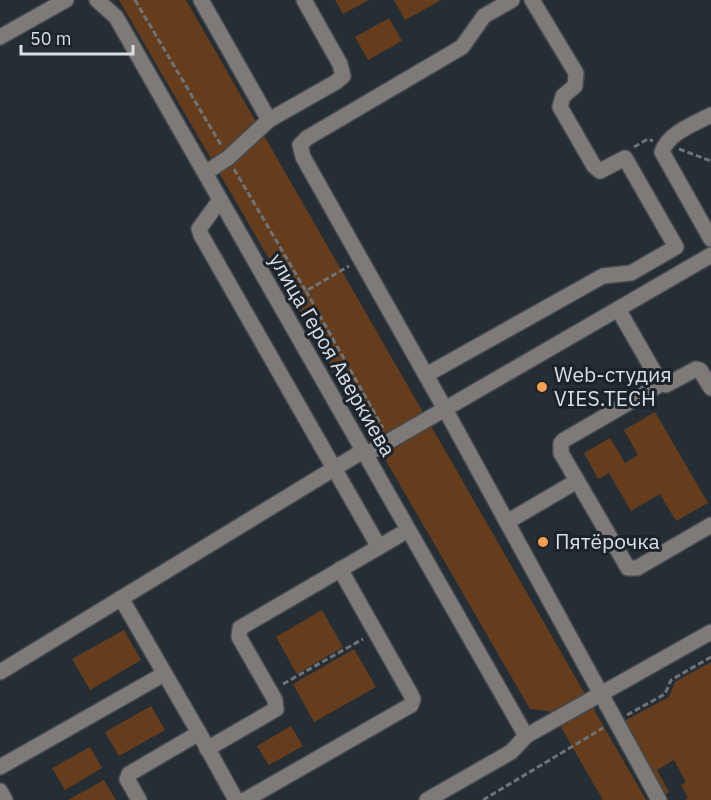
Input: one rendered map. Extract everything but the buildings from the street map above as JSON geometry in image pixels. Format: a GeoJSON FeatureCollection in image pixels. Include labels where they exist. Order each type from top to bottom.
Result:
{"type":"FeatureCollection","features":[{"type":"Feature","properties":{"kind":"street"},"geometry":{"type":"LineString","coordinates":[[0,38],[66,0]]}},
{"type":"Feature","properties":{"kind":"street","name":"улица Героя Аверкиева"},"geometry":{"type":"LineString","coordinates":[[97,0],[116,17],[525,736]]}},
{"type":"Feature","properties":{"kind":"street"},"geometry":{"type":"LineString","coordinates":[[201,0],[269,120]]}},
{"type":"Feature","properties":{"kind":"street"},"geometry":{"type":"LineString","coordinates":[[205,173],[228,159],[269,120],[336,82],[343,75],[340,64],[304,0]]}},
{"type":"Feature","properties":{"kind":"street"},"geometry":{"type":"LineString","coordinates":[[512,0],[484,16],[462,47],[308,138],[300,145],[303,157],[445,409],[659,800]]}},
{"type":"Feature","properties":{"kind":"street"},"geometry":{"type":"LineString","coordinates":[[426,375],[603,276],[631,273],[676,247],[625,158],[604,170],[600,171],[594,166],[560,107],[563,96],[575,86],[576,74],[532,0]]}},
{"type":"Feature","properties":{"kind":"street"},"geometry":{"type":"LineString","coordinates":[[711,115],[671,138],[665,144],[662,152],[711,239]]}},
{"type":"Feature","properties":{"kind":"street"},"geometry":{"type":"LineString","coordinates":[[220,200],[201,223],[199,229],[201,235],[379,547]]}},
{"type":"Feature","properties":{"kind":"street"},"geometry":{"type":"LineString","coordinates":[[0,672],[333,467],[390,441],[711,255]]}},
{"type":"Feature","properties":{"kind":"street"},"geometry":{"type":"LineString","coordinates":[[618,309],[661,384]]}},
{"type":"Feature","properties":{"kind":"street"},"geometry":{"type":"LineString","coordinates":[[711,388],[700,370],[696,369],[666,385],[661,384],[561,443],[561,453],[625,564],[633,569],[711,525]]}},
{"type":"Feature","properties":{"kind":"street"},"geometry":{"type":"LineString","coordinates":[[507,522],[577,481]]}},
{"type":"Feature","properties":{"kind":"street"},"geometry":{"type":"LineString","coordinates":[[207,749],[276,709],[270,692],[239,637],[240,628],[408,530]]}},
{"type":"Feature","properties":{"kind":"street"},"geometry":{"type":"LineString","coordinates":[[245,800],[411,705],[413,699],[410,693],[340,569]]}},
{"type":"Feature","properties":{"kind":"street"},"geometry":{"type":"LineString","coordinates":[[121,598],[236,800]]}},
{"type":"Feature","properties":{"kind":"street"},"geometry":{"type":"LineString","coordinates":[[427,800],[511,752],[525,736],[711,632]]}},
{"type":"Feature","properties":{"kind":"street"},"geometry":{"type":"LineString","coordinates":[[0,767],[164,674]]}},
{"type":"Feature","properties":{"kind":"street"},"geometry":{"type":"LineString","coordinates":[[139,800],[128,779],[129,774],[198,733]]}},
{"type":"Feature","properties":{"kind":"street"},"geometry":{"type":"LineString","coordinates":[[0,791],[5,800]]}},
{"type":"Feature","properties":{"kind":"path"},"geometry":{"type":"LineString","coordinates":[[135,0],[306,291],[390,441]]}},
{"type":"Feature","properties":{"kind":"path"},"geometry":{"type":"LineString","coordinates":[[665,144],[711,161]]}},
{"type":"Feature","properties":{"kind":"path"},"geometry":{"type":"LineString","coordinates":[[306,291],[361,259]]}},
{"type":"Feature","properties":{"kind":"path"},"geometry":{"type":"LineString","coordinates":[[270,692],[375,632]]}},
{"type":"Feature","properties":{"kind":"path"},"geometry":{"type":"LineString","coordinates":[[483,800],[665,694],[671,680],[711,657]]}},
{"type":"Feature","properties":{"kind":"shaded area"},"geometry":{"type":"Polygon","coordinates":[[[119,0],[186,0],[646,800],[603,800],[554,715],[549,711],[530,709],[119,0]]]}},
{"type":"Feature","properties":{"kind":"shaded area"},"geometry":{"type":"Polygon","coordinates":[[[335,0],[369,0],[343,14],[335,0]]]}},
{"type":"Feature","properties":{"kind":"shaded area"},"geometry":{"type":"Polygon","coordinates":[[[394,0],[441,0],[405,20],[394,0]]]}},
{"type":"Feature","properties":{"kind":"shaded area"},"geometry":{"type":"Polygon","coordinates":[[[389,18],[402,41],[368,60],[355,37],[389,18]]]}},
{"type":"Feature","properties":{"kind":"shaded area"},"geometry":{"type":"Polygon","coordinates":[[[655,412],[708,503],[676,521],[660,494],[631,511],[609,473],[598,479],[584,453],[610,438],[625,463],[638,455],[624,430],[655,412]]]}},
{"type":"Feature","properties":{"kind":"shaded area"},"geometry":{"type":"Polygon","coordinates":[[[322,610],[343,647],[297,674],[276,637],[322,610]]]}},
{"type":"Feature","properties":{"kind":"shaded area"},"geometry":{"type":"Polygon","coordinates":[[[124,630],[141,660],[90,690],[72,659],[124,630]]]}},
{"type":"Feature","properties":{"kind":"shaded area"},"geometry":{"type":"Polygon","coordinates":[[[354,649],[376,687],[314,722],[293,684],[354,649]]]}},
{"type":"Feature","properties":{"kind":"shaded area"},"geometry":{"type":"Polygon","coordinates":[[[711,662],[711,800],[685,800],[688,798],[681,785],[686,782],[674,760],[657,770],[669,792],[662,796],[622,722],[669,697],[675,682],[711,662]]]}},
{"type":"Feature","properties":{"kind":"shaded area"},"geometry":{"type":"Polygon","coordinates":[[[151,706],[165,730],[119,756],[105,732],[151,706]]]}},
{"type":"Feature","properties":{"kind":"shaded area"},"geometry":{"type":"Polygon","coordinates":[[[291,726],[303,746],[269,765],[257,746],[291,726]]]}},
{"type":"Feature","properties":{"kind":"shaded area"},"geometry":{"type":"Polygon","coordinates":[[[90,747],[102,768],[65,790],[52,768],[90,747]]]}},
{"type":"Feature","properties":{"kind":"shaded area"},"geometry":{"type":"Polygon","coordinates":[[[104,780],[116,800],[68,800],[104,780]]]}},
{"type":"Feature","properties":{"kind":"place","name":"Web-студия VIES.TECH"},"geometry":{"type":"Point","coordinates":[542,387]}},
{"type":"Feature","properties":{"kind":"place","name":"Пятёрочка"},"geometry":{"type":"Point","coordinates":[543,542]}}]}
